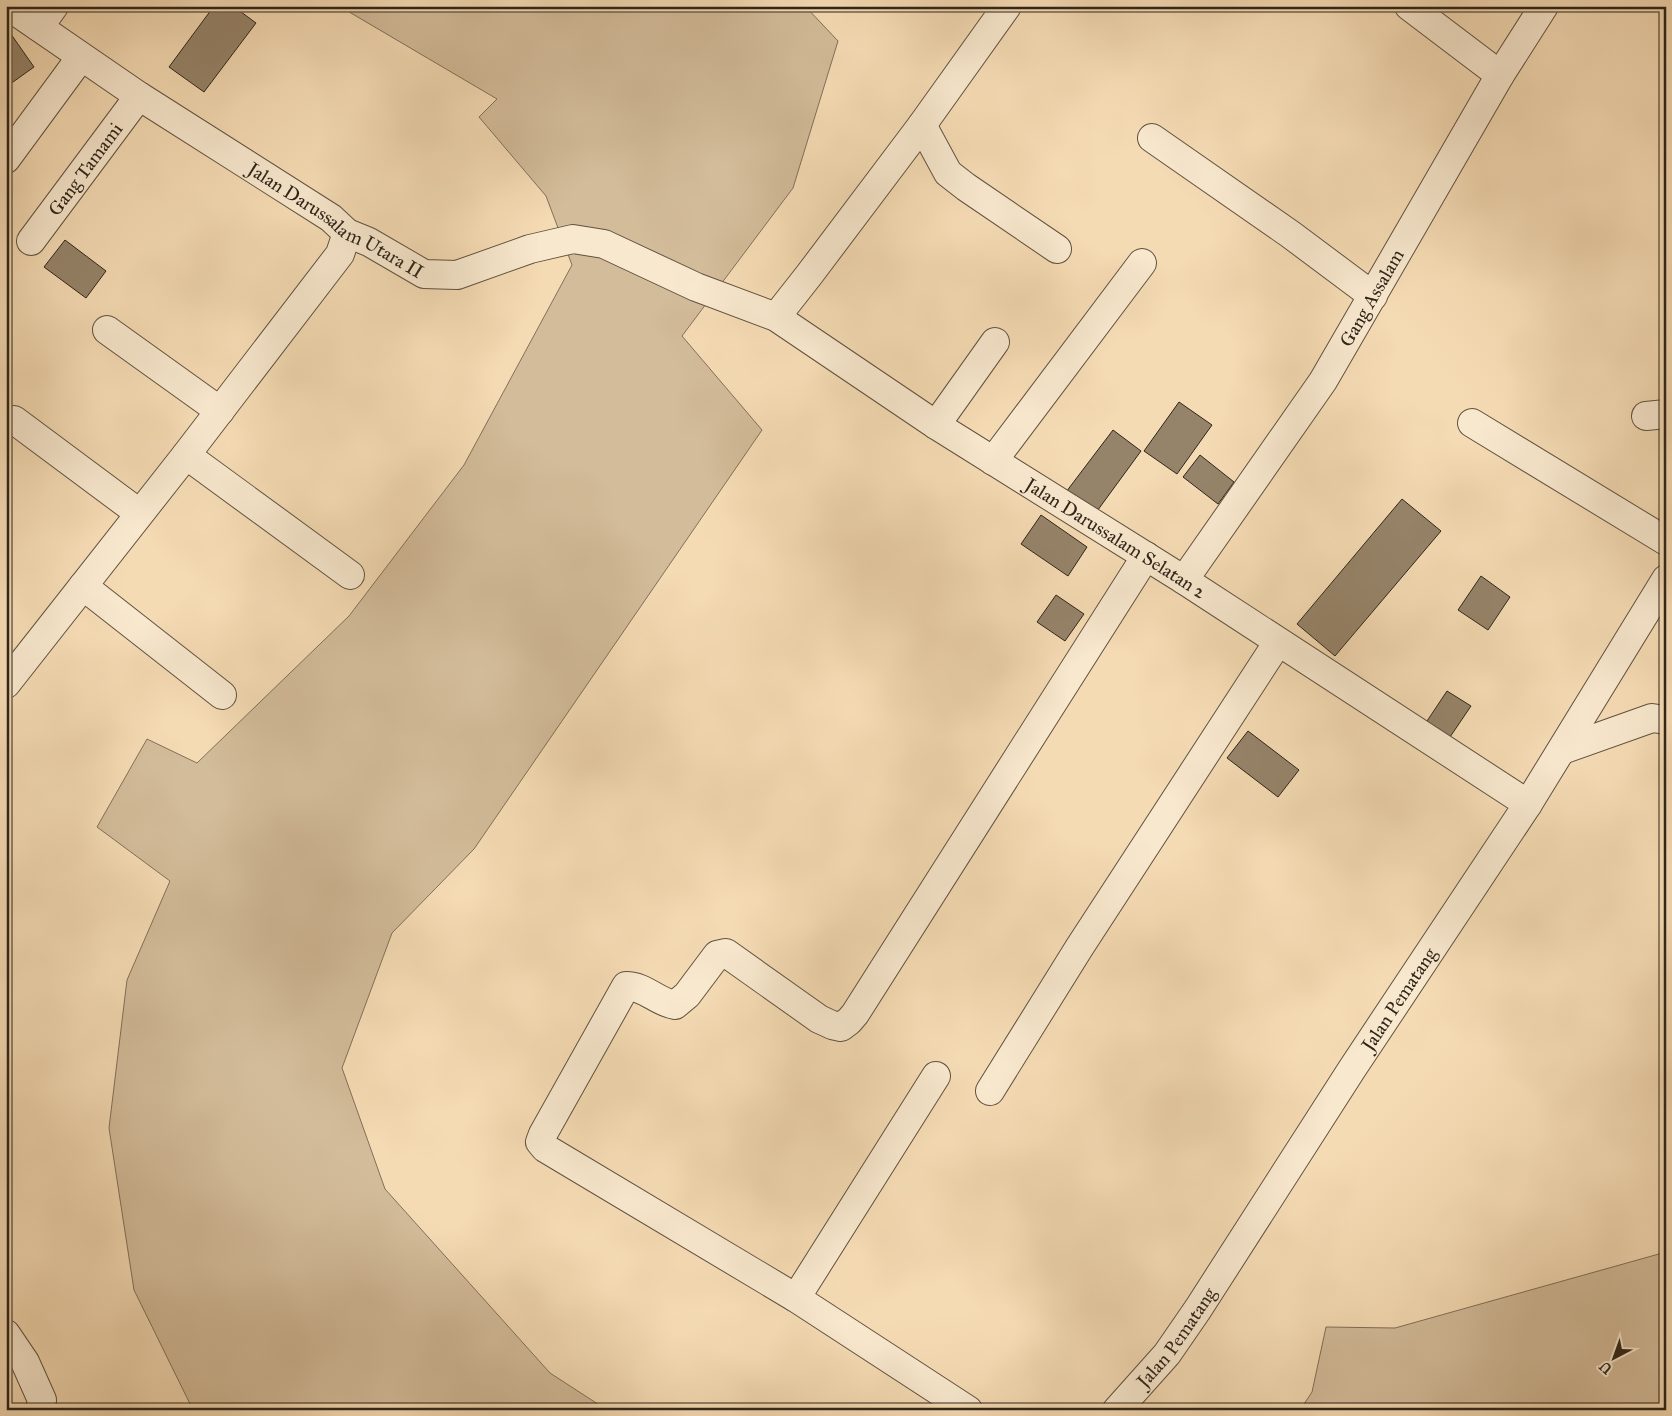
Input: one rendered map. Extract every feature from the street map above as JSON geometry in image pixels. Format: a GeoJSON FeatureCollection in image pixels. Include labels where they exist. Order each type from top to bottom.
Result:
{"type":"FeatureCollection","features":[{"type":"Feature","properties":{"kind":"street","name":"Jalan Darussalam Utara II"},"geometry":{"type":"LineString","coordinates":[[8,6],[46,17],[82,57],[139,96],[331,218],[347,233],[369,242],[424,274],[457,275],[530,249],[573,239],[604,244],[696,287]]}},
{"type":"Feature","properties":{"kind":"street"},"geometry":{"type":"LineString","coordinates":[[776,317],[922,125],[1007,6]]}},
{"type":"Feature","properties":{"kind":"street"},"geometry":{"type":"LineString","coordinates":[[1409,6],[1500,75]]}},
{"type":"Feature","properties":{"kind":"street","name":"Gang Assalam"},"geometry":{"type":"LineString","coordinates":[[1184,580],[1323,382],[1500,75],[1544,6]]}},
{"type":"Feature","properties":{"kind":"street"},"geometry":{"type":"LineString","coordinates":[[6,159],[82,57]]}},
{"type":"Feature","properties":{"kind":"street","name":"Gang Tamami"},"geometry":{"type":"LineString","coordinates":[[32,241],[139,96]]}},
{"type":"Feature","properties":{"kind":"street"},"geometry":{"type":"LineString","coordinates":[[922,125],[948,173],[1058,249]]}},
{"type":"Feature","properties":{"kind":"street"},"geometry":{"type":"LineString","coordinates":[[1152,138],[1290,234],[1373,296]]}},
{"type":"Feature","properties":{"kind":"street"},"geometry":{"type":"LineString","coordinates":[[6,684],[186,455],[340,254],[347,233]]}},
{"type":"Feature","properties":{"kind":"street"},"geometry":{"type":"LineString","coordinates":[[993,461],[1142,263]]}},
{"type":"Feature","properties":{"kind":"street","name":"Jalan Darussalam Selatan 2"},"geometry":{"type":"LineString","coordinates":[[696,287],[776,317],[936,425],[1184,580],[1528,804]]}},
{"type":"Feature","properties":{"kind":"street"},"geometry":{"type":"LineString","coordinates":[[107,330],[220,411]]}},
{"type":"Feature","properties":{"kind":"street"},"geometry":{"type":"LineString","coordinates":[[936,425],[995,342]]}},
{"type":"Feature","properties":{"kind":"street"},"geometry":{"type":"LineString","coordinates":[[14,420],[140,513]]}},
{"type":"Feature","properties":{"kind":"street"},"geometry":{"type":"LineString","coordinates":[[1472,423],[1666,542]]}},
{"type":"Feature","properties":{"kind":"street"},"geometry":{"type":"LineString","coordinates":[[186,455],[350,575]]}},
{"type":"Feature","properties":{"kind":"street"},"geometry":{"type":"LineString","coordinates":[[968,1410],[796,1298],[545,1148],[540,1142],[626,986],[636,986],[665,1004],[675,1005],[687,995],[717,955],[726,953],[819,1020],[841,1026],[849,1021],[866,998],[1146,556]]}},
{"type":"Feature","properties":{"kind":"street","name":"Jalan Pematang"},"geometry":{"type":"LineString","coordinates":[[1117,1410],[1167,1354],[1198,1309],[1352,1070],[1528,804],[1666,578]]}},
{"type":"Feature","properties":{"kind":"street"},"geometry":{"type":"LineString","coordinates":[[83,586],[222,695]]}},
{"type":"Feature","properties":{"kind":"street"},"geometry":{"type":"LineString","coordinates":[[990,1091],[1079,948],[1278,642]]}},
{"type":"Feature","properties":{"kind":"street"},"geometry":{"type":"LineString","coordinates":[[1562,750],[1652,718],[1666,720]]}},
{"type":"Feature","properties":{"kind":"street"},"geometry":{"type":"LineString","coordinates":[[796,1298],[936,1076]]}},
{"type":"Feature","properties":{"kind":"street"},"geometry":{"type":"LineString","coordinates":[[6,1334],[25,1362],[45,1406]]}},
{"type":"Feature","properties":{"kind":"shaded area"},"geometry":{"type":"Polygon","coordinates":[[[339,6],[805,6],[838,41],[793,188],[682,336],[762,430],[474,849],[392,933],[342,1068],[385,1189],[550,1373],[607,1410],[193,1410],[134,1290],[109,1128],[127,980],[170,881],[97,827],[147,739],[197,763],[349,616],[464,465],[572,265],[546,196],[479,117],[497,99],[339,6]]]}},
{"type":"Feature","properties":{"kind":"shaded area"},"geometry":{"type":"Polygon","coordinates":[[[1666,1252],[1666,1410],[1300,1410],[1312,1392],[1326,1327],[1395,1328],[1666,1252]]]}},
{"type":"Feature","properties":{"kind":"building"},"geometry":{"type":"Polygon","coordinates":[[[214,6],[233,6],[256,23],[204,92],[169,67],[214,6]]]}},
{"type":"Feature","properties":{"kind":"building"},"geometry":{"type":"Polygon","coordinates":[[[6,27],[34,67],[6,87],[6,27]]]}},
{"type":"Feature","properties":{"kind":"building"},"geometry":{"type":"Polygon","coordinates":[[[65,240],[106,271],[86,298],[44,267],[65,240]]]}},
{"type":"Feature","properties":{"kind":"building"},"geometry":{"type":"Polygon","coordinates":[[[1179,402],[1212,425],[1177,474],[1144,451],[1179,402]]]}},
{"type":"Feature","properties":{"kind":"building"},"geometry":{"type":"Polygon","coordinates":[[[1113,430],[1141,451],[1092,518],[1063,496],[1113,430]]]}},
{"type":"Feature","properties":{"kind":"building"},"geometry":{"type":"Polygon","coordinates":[[[1200,455],[1234,482],[1218,504],[1183,477],[1200,455]]]}},
{"type":"Feature","properties":{"kind":"building"},"geometry":{"type":"Polygon","coordinates":[[[1402,499],[1441,531],[1335,656],[1297,624],[1402,499]]]}},
{"type":"Feature","properties":{"kind":"building"},"geometry":{"type":"Polygon","coordinates":[[[1041,515],[1087,547],[1068,576],[1021,544],[1041,515]]]}},
{"type":"Feature","properties":{"kind":"building"},"geometry":{"type":"Polygon","coordinates":[[[1481,576],[1510,597],[1488,630],[1458,610],[1481,576]]]}},
{"type":"Feature","properties":{"kind":"building"},"geometry":{"type":"Polygon","coordinates":[[[1056,595],[1084,614],[1065,641],[1037,622],[1056,595]]]}},
{"type":"Feature","properties":{"kind":"building"},"geometry":{"type":"Polygon","coordinates":[[[1447,691],[1471,706],[1448,740],[1425,724],[1447,691]]]}},
{"type":"Feature","properties":{"kind":"building"},"geometry":{"type":"Polygon","coordinates":[[[1248,731],[1299,770],[1278,797],[1227,758],[1248,731]]]}}]}
